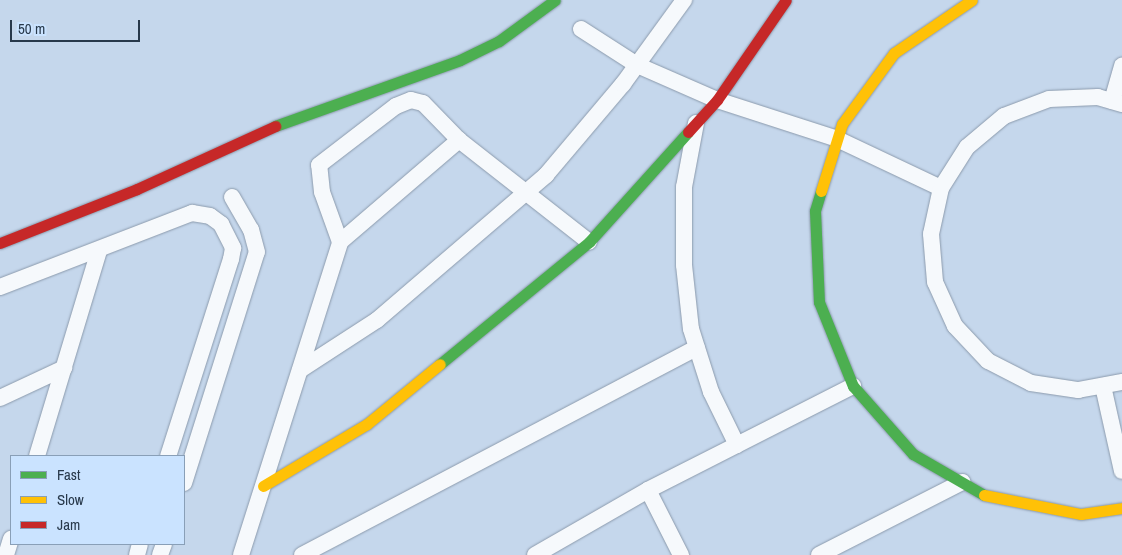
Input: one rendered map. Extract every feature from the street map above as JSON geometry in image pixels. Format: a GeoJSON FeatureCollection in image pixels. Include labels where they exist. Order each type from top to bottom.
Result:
{"type":"FeatureCollection","features":[{"type":"Feature","properties":{"kind":"street"},"geometry":{"type":"LineString","coordinates":[[0,243],[137,189],[277,124],[460,60],[498,40],[555,0]]}},
{"type":"Feature","properties":{"kind":"street"},"geometry":{"type":"LineString","coordinates":[[300,370],[377,320],[526,192],[637,65],[684,0]]}},
{"type":"Feature","properties":{"kind":"street"},"geometry":{"type":"LineString","coordinates":[[263,486],[367,424],[589,242],[667,159],[696,119],[717,100],[786,0]]}},
{"type":"Feature","properties":{"kind":"street"},"geometry":{"type":"LineString","coordinates":[[972,0],[894,53],[835,138],[815,211],[819,302],[853,386],[912,454],[992,499],[1082,514],[1122,508]]}},
{"type":"Feature","properties":{"kind":"street"},"geometry":{"type":"LineString","coordinates":[[581,29],[637,65],[717,100],[835,138],[941,188]]}},
{"type":"Feature","properties":{"kind":"street"},"geometry":{"type":"LineString","coordinates":[[1122,65],[1117,103],[1098,97],[1049,99],[1004,116],[967,147],[941,188],[931,234],[935,282],[955,326],[988,360],[1031,383],[1078,390],[1122,382]]}},
{"type":"Feature","properties":{"kind":"street"},"geometry":{"type":"LineString","coordinates":[[340,242],[322,192],[319,165],[396,106],[411,100],[422,103],[460,140],[589,242]]}},
{"type":"Feature","properties":{"kind":"street"},"geometry":{"type":"LineString","coordinates":[[696,119],[684,186],[684,265],[697,348],[711,392],[737,445]]}},
{"type":"Feature","properties":{"kind":"street"},"geometry":{"type":"LineString","coordinates":[[241,555],[340,242],[460,140]]}},
{"type":"Feature","properties":{"kind":"street"},"geometry":{"type":"LineString","coordinates":[[185,479],[257,252],[251,230],[232,198]]}},
{"type":"Feature","properties":{"kind":"street"},"geometry":{"type":"LineString","coordinates":[[0,287],[98,251],[192,213],[210,216],[221,224],[233,248],[168,455]]}},
{"type":"Feature","properties":{"kind":"street"},"geometry":{"type":"LineString","coordinates":[[37,455],[98,251]]}},
{"type":"Feature","properties":{"kind":"street"},"geometry":{"type":"LineString","coordinates":[[302,555],[697,348]]}},
{"type":"Feature","properties":{"kind":"street"},"geometry":{"type":"LineString","coordinates":[[0,398],[64,368]]}},
{"type":"Feature","properties":{"kind":"street"},"geometry":{"type":"LineString","coordinates":[[535,555],[648,490],[853,386]]}},
{"type":"Feature","properties":{"kind":"street"},"geometry":{"type":"LineString","coordinates":[[1102,386],[1122,471]]}},
{"type":"Feature","properties":{"kind":"street"},"geometry":{"type":"LineString","coordinates":[[819,555],[962,482]]}},
{"type":"Feature","properties":{"kind":"street"},"geometry":{"type":"LineString","coordinates":[[648,490],[681,555]]}},
{"type":"Feature","properties":{"kind":"street"},"geometry":{"type":"LineString","coordinates":[[6,555],[10,542]]}},
{"type":"Feature","properties":{"kind":"traffic: fast"},"geometry":{"type":"LineString","coordinates":[[275,126],[460,60],[499,41],[555,0]]}},
{"type":"Feature","properties":{"kind":"traffic: fast"},"geometry":{"type":"LineString","coordinates":[[440,364],[589,242],[688,132]]}},
{"type":"Feature","properties":{"kind":"traffic: fast"},"geometry":{"type":"LineString","coordinates":[[821,191],[815,211],[819,302],[853,386],[913,454],[984,495]]}},
{"type":"Feature","properties":{"kind":"traffic: slow"},"geometry":{"type":"LineString","coordinates":[[821,191],[842,124],[894,53],[972,0]]}},
{"type":"Feature","properties":{"kind":"traffic: slow"},"geometry":{"type":"LineString","coordinates":[[263,486],[367,424],[440,364]]}},
{"type":"Feature","properties":{"kind":"traffic: slow"},"geometry":{"type":"LineString","coordinates":[[984,495],[1081,514],[1122,508]]}},
{"type":"Feature","properties":{"kind":"traffic: jam"},"geometry":{"type":"LineString","coordinates":[[688,132],[717,100],[786,0]]}},
{"type":"Feature","properties":{"kind":"traffic: jam"},"geometry":{"type":"LineString","coordinates":[[0,243],[137,189],[275,126]]}}]}
